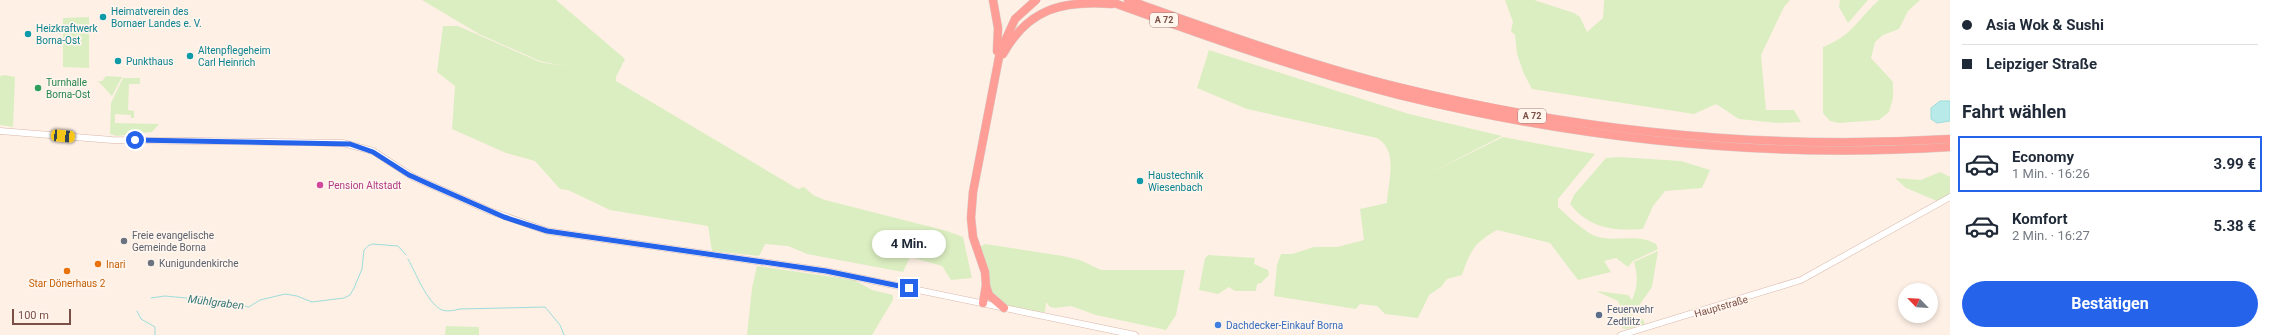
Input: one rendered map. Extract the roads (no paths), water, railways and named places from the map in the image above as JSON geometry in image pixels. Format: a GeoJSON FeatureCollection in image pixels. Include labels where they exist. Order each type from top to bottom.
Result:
{"type":"FeatureCollection","features":[{"type":"Feature","properties":{"kind":"highway"},"geometry":{"type":"LineString","coordinates":[[993,0],[998,28],[996,66]]}},
{"type":"Feature","properties":{"kind":"highway"},"geometry":{"type":"LineString","coordinates":[[1004,308],[989,295],[986,285],[985,272],[973,237],[971,218],[973,192],[996,66],[1005,36],[1015,19],[1036,0]]}},
{"type":"Feature","properties":{"kind":"highway","name":"A 72"},"geometry":{"type":"LineString","coordinates":[[1106,0],[1250,50],[1390,92],[1472,112],[1573,130],[1676,143],[1742,148],[1856,150],[1950,147]]}},
{"type":"Feature","properties":{"kind":"highway","name":"A 72"},"geometry":{"type":"LineString","coordinates":[[1128,0],[1330,68],[1400,87],[1524,114],[1629,130],[1742,140],[1850,143],[1950,139]]}},
{"type":"Feature","properties":{"kind":"highway"},"geometry":{"type":"LineString","coordinates":[[996,66],[1009,44],[1024,25],[1048,9],[1080,1],[1119,5]]}},
{"type":"Feature","properties":{"kind":"highway"},"geometry":{"type":"LineString","coordinates":[[982,303],[986,285]]}},
{"type":"Feature","properties":{"kind":"street"},"geometry":{"type":"LineString","coordinates":[[0,131],[112,140],[343,143],[368,149],[413,177],[490,211],[547,231],[826,271],[1135,335]]}},
{"type":"Feature","properties":{"kind":"street","name":"Hauptstraße"},"geometry":{"type":"LineString","coordinates":[[1621,335],[1770,291],[1819,271],[1950,197]]}},
{"type":"Feature","properties":{"kind":"water"},"geometry":{"type":"Polygon","coordinates":[[[1940,101],[1950,101],[1950,121],[1937,123],[1931,119],[1931,108],[1940,101]]]}},
{"type":"Feature","properties":{"kind":"waterway","name":"Mühlgraben"},"geometry":{"type":"LineString","coordinates":[[151,298],[165,296],[249,307],[260,300],[285,294],[297,296],[312,302],[344,298],[350,295],[354,288],[362,269],[364,250],[368,246],[372,244],[398,246],[406,255]]}},
{"type":"Feature","properties":{"kind":"waterway","name":"Mühlgraben"},"geometry":{"type":"LineString","coordinates":[[408,259],[431,301],[444,311],[460,309],[545,307],[560,325],[564,335]]}},
{"type":"Feature","properties":{"kind":"waterway","name":"Mühlgraben"},"geometry":{"type":"LineString","coordinates":[[137,311],[141,319],[155,327],[155,335]]}},
{"type":"Feature","properties":{"kind":"place","name":"Heimatverein des Bornaer Landes e. V."},"geometry":{"type":"Point","coordinates":[103,17]}},
{"type":"Feature","properties":{"kind":"place","name":"Heizkraftwerk Borna-Ost"},"geometry":{"type":"Point","coordinates":[28,34]}},
{"type":"Feature","properties":{"kind":"place","name":"Altenpflegeheim Carl Heinrich"},"geometry":{"type":"Point","coordinates":[190,56]}},
{"type":"Feature","properties":{"kind":"place","name":"Punkthaus"},"geometry":{"type":"Point","coordinates":[118,61]}},
{"type":"Feature","properties":{"kind":"place","name":"Turnhalle Borna-Ost"},"geometry":{"type":"Point","coordinates":[38,88]}},
{"type":"Feature","properties":{"kind":"place","name":"Haustechnik Wiesenbach"},"geometry":{"type":"Point","coordinates":[1140,181]}},
{"type":"Feature","properties":{"kind":"place","name":"Pension Altstadt"},"geometry":{"type":"Point","coordinates":[320,185]}},
{"type":"Feature","properties":{"kind":"place","name":"Freie evangelische Gemeinde Borna"},"geometry":{"type":"Point","coordinates":[124,241]}},
{"type":"Feature","properties":{"kind":"place","name":"Kunigundenkirche"},"geometry":{"type":"Point","coordinates":[151,263]}},
{"type":"Feature","properties":{"kind":"place","name":"Inari"},"geometry":{"type":"Point","coordinates":[98,264]}},
{"type":"Feature","properties":{"kind":"place","name":"Star Dönerhaus 2"},"geometry":{"type":"Point","coordinates":[67,271]}},
{"type":"Feature","properties":{"kind":"place","name":"Feuerwehr Zedtlitz"},"geometry":{"type":"Point","coordinates":[1599,315]}},
{"type":"Feature","properties":{"kind":"place","name":"Dachdecker-Einkauf Borna"},"geometry":{"type":"Point","coordinates":[1218,325]}}]}
